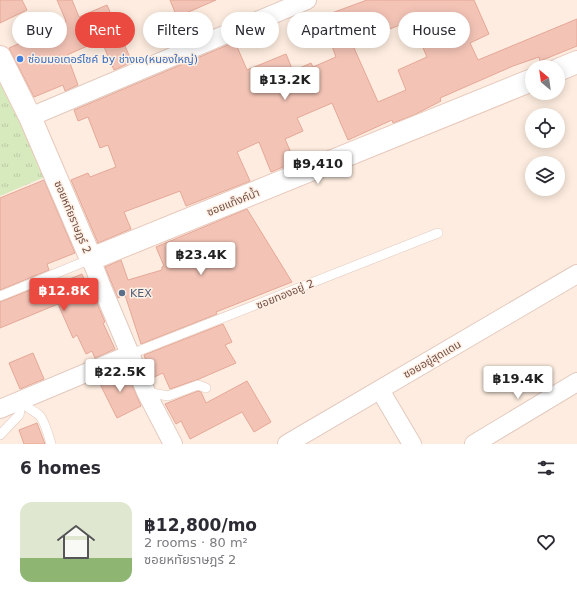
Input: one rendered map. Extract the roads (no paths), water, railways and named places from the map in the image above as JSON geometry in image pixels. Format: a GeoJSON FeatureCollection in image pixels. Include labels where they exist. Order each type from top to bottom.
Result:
{"type":"FeatureCollection","features":[{"type":"Feature","properties":{"kind":"street"},"geometry":{"type":"LineString","coordinates":[[30,118],[307,0]]}},
{"type":"Feature","properties":{"kind":"street","name":"ซอยหทัยราษฎร์ 2"},"geometry":{"type":"LineString","coordinates":[[0,57],[30,118],[91,259],[146,392],[174,444]]}},
{"type":"Feature","properties":{"kind":"street"},"geometry":{"type":"LineString","coordinates":[[565,67],[577,62]]}},
{"type":"Feature","properties":{"kind":"street","name":"ซอยแท็งค์น้ำ"},"geometry":{"type":"LineString","coordinates":[[91,259],[525,83]]}},
{"type":"Feature","properties":{"kind":"street","name":"ซอยอยู่สุดแดน"},"geometry":{"type":"LineString","coordinates":[[287,444],[577,274]]}},
{"type":"Feature","properties":{"kind":"street"},"geometry":{"type":"LineString","coordinates":[[0,409],[131,354]]}},
{"type":"Feature","properties":{"kind":"street"},"geometry":{"type":"LineString","coordinates":[[474,444],[577,382]]}},
{"type":"Feature","properties":{"kind":"street"},"geometry":{"type":"LineString","coordinates":[[380,390],[412,444]]}},
{"type":"Feature","properties":{"kind":"lane","name":"ซอยทองอยู่ 2"},"geometry":{"type":"LineString","coordinates":[[131,354],[438,233]]}},
{"type":"Feature","properties":{"kind":"lane","name":"ซอยแท็งค์น้ำ"},"geometry":{"type":"LineString","coordinates":[[0,296],[91,259]]}},
{"type":"Feature","properties":{"kind":"lane"},"geometry":{"type":"LineString","coordinates":[[146,392],[168,396],[198,385],[206,388]]}},
{"type":"Feature","properties":{"kind":"lane"},"geometry":{"type":"LineString","coordinates":[[0,435],[19,415],[22,400]]}},
{"type":"Feature","properties":{"kind":"lane"},"geometry":{"type":"LineString","coordinates":[[22,400],[27,408],[40,416],[49,436],[50,444]]}},
{"type":"Feature","properties":{"kind":"place","name":"ซ่อมมอเตอร์ไซค์ by ช่างเอ(หนองใหญ่)"},"geometry":{"type":"Point","coordinates":[20,59]}},
{"type":"Feature","properties":{"kind":"place","name":"KEX"},"geometry":{"type":"Point","coordinates":[122,293]}}]}
